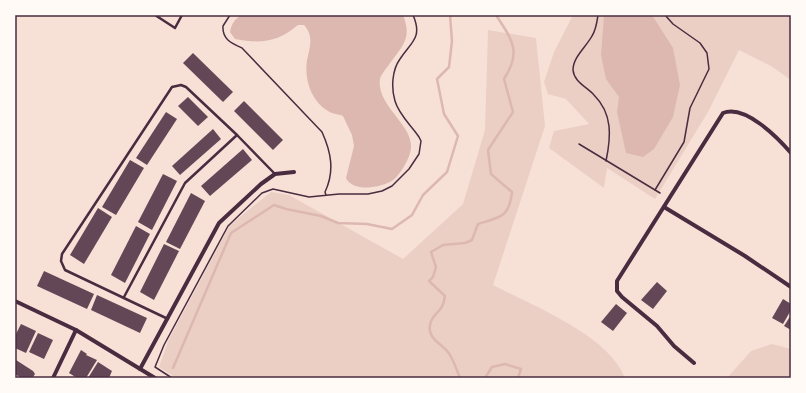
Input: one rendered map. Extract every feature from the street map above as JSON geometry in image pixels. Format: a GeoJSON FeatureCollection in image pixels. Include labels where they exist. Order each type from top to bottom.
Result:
{"type":"FeatureCollection","features":[{"type":"Feature","properties":{"kind":"street"},"geometry":{"type":"LineString","coordinates":[[694,363],[674,346],[653,322],[622,297],[616,286],[619,278],[717,120],[727,112],[738,113],[765,127],[780,139],[791,152]]}},
{"type":"Feature","properties":{"kind":"street"},"geometry":{"type":"LineString","coordinates":[[140,369],[219,223],[248,195],[275,174],[294,172]]}},
{"type":"Feature","properties":{"kind":"street"},"geometry":{"type":"LineString","coordinates":[[664,207],[734,249],[791,287]]}},
{"type":"Feature","properties":{"kind":"street"},"geometry":{"type":"LineString","coordinates":[[15,301],[76,330],[154,378]]}},
{"type":"Feature","properties":{"kind":"street"},"geometry":{"type":"LineString","coordinates":[[53,378],[76,330]]}},
{"type":"Feature","properties":{"kind":"lane"},"geometry":{"type":"LineString","coordinates":[[155,15],[175,28],[182,15]]}},
{"type":"Feature","properties":{"kind":"lane"},"geometry":{"type":"LineString","coordinates":[[168,319],[65,270],[61,261],[62,254],[172,88],[181,85],[186,87],[237,135],[275,174]]}},
{"type":"Feature","properties":{"kind":"lane"},"geometry":{"type":"LineString","coordinates":[[124,297],[185,183],[237,135]]}},
{"type":"Feature","properties":{"kind":"path"},"geometry":{"type":"LineString","coordinates":[[230,15],[222,26],[222,31],[227,40],[242,48],[322,132],[328,144],[332,174],[325,192],[326,195]]}},
{"type":"Feature","properties":{"kind":"path"},"geometry":{"type":"LineString","coordinates":[[172,378],[154,367],[164,345],[228,226],[267,190],[273,188],[309,197],[368,194],[392,186],[409,169],[419,154],[421,148],[420,137],[401,114],[395,101],[393,87],[394,73],[400,59],[415,39],[417,24],[413,15]]}},
{"type":"Feature","properties":{"kind":"path"},"geometry":{"type":"LineString","coordinates":[[598,15],[594,34],[573,63],[573,72],[576,79],[600,102],[608,115],[610,137],[606,161]]}},
{"type":"Feature","properties":{"kind":"path"},"geometry":{"type":"LineString","coordinates":[[655,190],[684,142],[690,108],[709,69],[707,53],[700,43],[673,24],[665,15]]}},
{"type":"Feature","properties":{"kind":"path"},"geometry":{"type":"LineString","coordinates":[[579,144],[660,193]]}},
{"type":"Feature","properties":{"kind":"shaded area"},"geometry":{"type":"Polygon","coordinates":[[[242,15],[403,15],[407,31],[404,43],[383,72],[380,79],[380,88],[383,97],[388,106],[401,122],[410,139],[411,147],[407,161],[401,172],[393,180],[379,186],[366,188],[354,185],[346,178],[354,146],[352,135],[343,116],[330,112],[322,107],[310,89],[306,67],[310,37],[304,25],[298,25],[291,31],[269,40],[244,41],[235,39],[230,32],[232,24],[242,15]]]}},
{"type":"Feature","properties":{"kind":"shaded area"},"geometry":{"type":"Polygon","coordinates":[[[573,15],[791,15],[791,80],[771,66],[739,50],[708,112],[655,199],[607,168],[604,188],[549,148],[554,131],[589,124],[566,99],[548,94],[544,82],[554,52],[573,15]]]}},
{"type":"Feature","properties":{"kind":"shaded area"},"geometry":{"type":"Polygon","coordinates":[[[604,15],[652,15],[673,48],[680,85],[673,117],[654,149],[643,157],[626,153],[617,112],[619,97],[606,79],[601,55],[604,15]]]}},
{"type":"Feature","properties":{"kind":"shaded area"},"geometry":{"type":"Polygon","coordinates":[[[488,30],[536,38],[545,126],[493,285],[547,312],[586,335],[603,348],[616,362],[625,378],[176,378],[159,367],[169,339],[230,225],[271,192],[289,195],[403,259],[463,204],[485,130],[488,30]]]}},
{"type":"Feature","properties":{"kind":"shaded area"},"geometry":{"type":"Polygon","coordinates":[[[772,344],[791,349],[791,378],[727,378],[751,351],[772,344]]]}},
{"type":"Feature","properties":{"kind":"building"},"geometry":{"type":"Polygon","coordinates":[[[193,53],[233,92],[223,102],[183,63],[193,53]]]}},
{"type":"Feature","properties":{"kind":"building"},"geometry":{"type":"Polygon","coordinates":[[[188,97],[208,117],[198,126],[178,106],[188,97]]]}},
{"type":"Feature","properties":{"kind":"building"},"geometry":{"type":"Polygon","coordinates":[[[244,101],[283,140],[273,150],[234,111],[244,101]]]}},
{"type":"Feature","properties":{"kind":"building"},"geometry":{"type":"Polygon","coordinates":[[[166,112],[177,119],[147,165],[136,158],[166,112]]]}},
{"type":"Feature","properties":{"kind":"building"},"geometry":{"type":"Polygon","coordinates":[[[213,129],[221,139],[180,175],[172,166],[213,129]]]}},
{"type":"Feature","properties":{"kind":"building"},"geometry":{"type":"Polygon","coordinates":[[[243,149],[252,160],[210,196],[201,186],[243,149]]]}},
{"type":"Feature","properties":{"kind":"building"},"geometry":{"type":"Polygon","coordinates":[[[130,160],[144,168],[116,215],[102,207],[130,160]]]}},
{"type":"Feature","properties":{"kind":"building"},"geometry":{"type":"Polygon","coordinates":[[[163,174],[177,181],[152,230],[138,222],[163,174]]]}},
{"type":"Feature","properties":{"kind":"building"},"geometry":{"type":"Polygon","coordinates":[[[191,193],[205,201],[180,249],[166,242],[191,193]]]}},
{"type":"Feature","properties":{"kind":"building"},"geometry":{"type":"Polygon","coordinates":[[[98,208],[112,217],[84,264],[70,255],[98,208]]]}},
{"type":"Feature","properties":{"kind":"building"},"geometry":{"type":"Polygon","coordinates":[[[136,226],[150,234],[125,283],[111,275],[136,226]]]}},
{"type":"Feature","properties":{"kind":"building"},"geometry":{"type":"Polygon","coordinates":[[[164,244],[179,251],[154,300],[140,292],[164,244]]]}},
{"type":"Feature","properties":{"kind":"building"},"geometry":{"type":"Polygon","coordinates":[[[44,271],[94,294],[87,309],[37,286],[44,271]]]}},
{"type":"Feature","properties":{"kind":"building"},"geometry":{"type":"Polygon","coordinates":[[[657,282],[667,291],[653,309],[641,300],[657,282]]]}},
{"type":"Feature","properties":{"kind":"building"},"geometry":{"type":"Polygon","coordinates":[[[97,295],[147,318],[140,333],[91,310],[97,295]]]}},
{"type":"Feature","properties":{"kind":"building"},"geometry":{"type":"Polygon","coordinates":[[[783,299],[791,304],[791,310],[783,324],[772,318],[783,299]]]}},
{"type":"Feature","properties":{"kind":"building"},"geometry":{"type":"Polygon","coordinates":[[[616,304],[627,313],[613,331],[601,322],[616,304]]]}},
{"type":"Feature","properties":{"kind":"building"},"geometry":{"type":"Polygon","coordinates":[[[791,315],[791,330],[784,326],[791,315]]]}},
{"type":"Feature","properties":{"kind":"building"},"geometry":{"type":"Polygon","coordinates":[[[21,324],[36,331],[26,353],[15,348],[15,336],[21,324]]]}},
{"type":"Feature","properties":{"kind":"building"},"geometry":{"type":"Polygon","coordinates":[[[38,333],[53,340],[44,359],[29,352],[38,333]]]}},
{"type":"Feature","properties":{"kind":"building"},"geometry":{"type":"Polygon","coordinates":[[[81,350],[87,354],[86,355],[97,360],[86,378],[77,378],[69,373],[81,350]]]}},
{"type":"Feature","properties":{"kind":"building"},"geometry":{"type":"Polygon","coordinates":[[[16,360],[33,371],[35,374],[33,377],[21,378],[15,374],[16,360]]]}},
{"type":"Feature","properties":{"kind":"building"},"geometry":{"type":"Polygon","coordinates":[[[98,362],[112,371],[109,378],[88,378],[98,362]]]}},
{"type":"Feature","properties":{"kind":"waterway"},"geometry":{"type":"LineString","coordinates":[[173,368],[231,233],[274,205],[321,216],[338,223],[367,224],[392,229],[412,215],[423,195],[447,172],[458,136],[444,114],[437,79],[449,67],[452,41],[450,15]]}},
{"type":"Feature","properties":{"kind":"waterway"},"geometry":{"type":"LineString","coordinates":[[460,378],[450,355],[433,338],[430,330],[431,321],[440,310],[445,296],[429,281],[433,277],[436,267],[431,252],[443,245],[465,243],[472,240],[478,224],[498,218],[506,212],[511,201],[512,192],[491,174],[488,150],[513,112],[504,79],[513,61],[513,46],[507,32],[496,15]]}},
{"type":"Feature","properties":{"kind":"waterway"},"geometry":{"type":"LineString","coordinates":[[485,378],[492,367],[505,364],[521,369],[518,378]]}}]}
